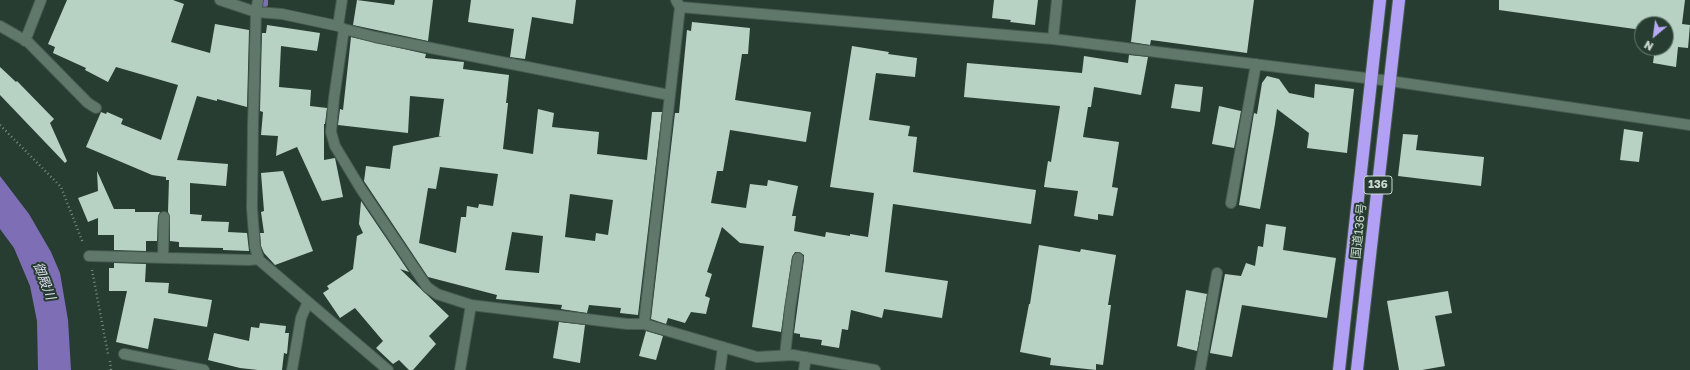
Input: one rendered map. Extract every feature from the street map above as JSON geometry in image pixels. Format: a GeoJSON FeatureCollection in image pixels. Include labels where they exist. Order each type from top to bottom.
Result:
{"type":"FeatureCollection","features":[{"type":"Feature","properties":{"kind":"highway","name":"国道136号"},"geometry":{"type":"LineString","coordinates":[[1339,370],[1380,0]]}},
{"type":"Feature","properties":{"kind":"highway","name":"国道136号"},"geometry":{"type":"LineString","coordinates":[[1357,370],[1399,0]]}},
{"type":"Feature","properties":{"kind":"street"},"geometry":{"type":"LineString","coordinates":[[26,41],[41,0]]}},
{"type":"Feature","properties":{"kind":"street"},"geometry":{"type":"LineString","coordinates":[[220,0],[256,12],[282,14],[375,37],[669,95]]}},
{"type":"Feature","properties":{"kind":"street"},"geometry":{"type":"LineString","coordinates":[[258,0],[256,12],[253,125],[252,208],[254,247],[258,258],[266,268],[386,369]]}},
{"type":"Feature","properties":{"kind":"street"},"geometry":{"type":"LineString","coordinates":[[342,0],[341,28],[331,132],[335,146],[361,189],[427,287],[437,294],[471,305],[627,324],[644,324],[757,357],[785,355],[806,357],[875,370]]}},
{"type":"Feature","properties":{"kind":"street"},"geometry":{"type":"LineString","coordinates":[[1053,39],[1057,0]]}},
{"type":"Feature","properties":{"kind":"street"},"geometry":{"type":"LineString","coordinates":[[644,324],[678,3],[1053,39],[1371,80],[1390,81],[1690,125],[1690,121]]}},
{"type":"Feature","properties":{"kind":"street"},"geometry":{"type":"LineString","coordinates":[[0,26],[26,41],[88,103],[96,108]]}},
{"type":"Feature","properties":{"kind":"street"},"geometry":{"type":"LineString","coordinates":[[1231,203],[1256,64]]}},
{"type":"Feature","properties":{"kind":"street"},"geometry":{"type":"LineString","coordinates":[[163,258],[164,217]]}},
{"type":"Feature","properties":{"kind":"street"},"geometry":{"type":"LineString","coordinates":[[89,256],[249,260],[258,258]]}},
{"type":"Feature","properties":{"kind":"street"},"geometry":{"type":"LineString","coordinates":[[785,355],[798,258]]}},
{"type":"Feature","properties":{"kind":"street"},"geometry":{"type":"LineString","coordinates":[[1200,370],[1217,273]]}},
{"type":"Feature","properties":{"kind":"street"},"geometry":{"type":"LineString","coordinates":[[292,370],[301,318],[308,302]]}},
{"type":"Feature","properties":{"kind":"street"},"geometry":{"type":"LineString","coordinates":[[460,370],[471,305]]}},
{"type":"Feature","properties":{"kind":"street"},"geometry":{"type":"LineString","coordinates":[[720,370],[723,347]]}},
{"type":"Feature","properties":{"kind":"street"},"geometry":{"type":"LineString","coordinates":[[124,354],[204,370]]}},
{"type":"Feature","properties":{"kind":"street"},"geometry":{"type":"LineString","coordinates":[[804,370],[806,357]]}},
{"type":"Feature","properties":{"kind":"path"},"geometry":{"type":"LineString","coordinates":[[0,125],[61,187],[89,256],[111,370]]}},
{"type":"Feature","properties":{"kind":"water","name":"御殿川"},"geometry":{"type":"Polygon","coordinates":[[[0,176],[29,214],[51,252],[60,273],[68,320],[71,370],[38,370],[37,321],[30,286],[14,248],[0,229],[0,176]]]}},
{"type":"Feature","properties":{"kind":"building"},"geometry":{"type":"Polygon","coordinates":[[[67,0],[173,0],[184,4],[171,42],[210,53],[215,24],[249,30],[247,107],[217,99],[217,101],[197,96],[177,160],[228,164],[226,186],[190,183],[190,214],[202,215],[201,221],[229,222],[228,232],[247,233],[249,251],[223,250],[223,248],[179,247],[179,242],[170,241],[170,217],[168,212],[169,180],[166,180],[166,177],[152,175],[86,147],[101,112],[106,114],[107,112],[123,119],[121,124],[161,140],[178,85],[116,67],[108,82],[85,70],[86,68],[53,53],[55,47],[48,44],[67,0]]]}},
{"type":"Feature","properties":{"kind":"building"},"geometry":{"type":"Polygon","coordinates":[[[357,0],[394,5],[395,0],[433,0],[428,41],[353,25],[357,0]]]}},
{"type":"Feature","properties":{"kind":"building"},"geometry":{"type":"Polygon","coordinates":[[[471,0],[576,0],[573,24],[532,17],[525,59],[510,57],[514,29],[468,22],[471,0]]]}},
{"type":"Feature","properties":{"kind":"building"},"geometry":{"type":"Polygon","coordinates":[[[994,0],[1038,0],[1035,25],[992,18],[994,0]]]}},
{"type":"Feature","properties":{"kind":"building"},"geometry":{"type":"Polygon","coordinates":[[[1136,0],[1254,0],[1247,53],[1151,40],[1150,45],[1131,42],[1136,0]]]}},
{"type":"Feature","properties":{"kind":"building"},"geometry":{"type":"Polygon","coordinates":[[[1499,0],[1685,0],[1682,24],[1690,25],[1688,48],[1678,47],[1676,67],[1653,63],[1654,56],[1674,56],[1674,16],[1634,16],[1634,29],[1499,10],[1499,0]]]}},
{"type":"Feature","properties":{"kind":"building"},"geometry":{"type":"Polygon","coordinates":[[[692,22],[750,28],[748,54],[742,54],[735,100],[811,112],[806,142],[730,130],[723,171],[717,171],[711,203],[746,208],[750,184],[767,186],[768,180],[798,186],[792,216],[796,216],[794,231],[825,237],[826,232],[868,237],[874,193],[830,187],[852,46],[889,52],[888,54],[917,58],[915,77],[876,73],[869,120],[910,126],[908,136],[917,137],[913,172],[1036,190],[1031,224],[893,204],[885,272],[948,281],[942,318],[884,309],[882,318],[851,310],[848,330],[842,329],[839,348],[821,345],[822,340],[800,337],[800,334],[794,333],[804,259],[804,255],[799,252],[795,252],[792,257],[781,332],[752,327],[764,246],[740,243],[722,227],[707,272],[712,274],[705,296],[710,298],[706,314],[691,312],[685,323],[668,318],[666,324],[651,319],[675,113],[679,113],[687,30],[691,31],[692,22]]]}},
{"type":"Feature","properties":{"kind":"building"},"geometry":{"type":"Polygon","coordinates":[[[267,25],[320,33],[317,51],[281,46],[279,87],[311,90],[310,106],[327,108],[324,124],[324,160],[335,158],[343,197],[322,201],[297,147],[276,156],[278,136],[261,135],[263,112],[260,111],[262,33],[266,33],[267,25]]]}},
{"type":"Feature","properties":{"kind":"building"},"geometry":{"type":"Polygon","coordinates":[[[351,37],[426,54],[425,58],[464,62],[463,69],[509,75],[506,103],[508,103],[503,149],[533,154],[538,109],[554,113],[552,127],[599,132],[597,154],[647,160],[652,112],[662,112],[638,315],[620,313],[621,308],[589,305],[587,313],[561,309],[562,305],[496,299],[497,295],[428,277],[364,181],[366,166],[390,169],[393,146],[442,136],[439,136],[444,99],[410,96],[408,133],[338,125],[340,109],[343,110],[351,37]],[[440,167],[436,189],[428,188],[419,243],[456,253],[461,217],[466,217],[467,206],[478,208],[479,204],[493,206],[498,174],[440,167]],[[570,194],[565,237],[595,241],[596,233],[608,235],[613,200],[570,194]],[[512,232],[505,270],[539,273],[543,236],[512,232]]]}},
{"type":"Feature","properties":{"kind":"building"},"geometry":{"type":"Polygon","coordinates":[[[1129,55],[1148,57],[1141,95],[1094,87],[1091,107],[1088,107],[1083,137],[1119,142],[1112,187],[1118,188],[1113,216],[1098,214],[1098,220],[1074,216],[1078,191],[1044,187],[1048,161],[1051,162],[1060,106],[964,97],[967,63],[1082,73],[1084,56],[1128,63],[1129,55]]]}},
{"type":"Feature","properties":{"kind":"building"},"geometry":{"type":"Polygon","coordinates":[[[0,67],[16,82],[17,81],[54,119],[50,123],[67,161],[65,163],[0,95],[0,67]]]}},
{"type":"Feature","properties":{"kind":"building"},"geometry":{"type":"Polygon","coordinates":[[[1267,76],[1279,79],[1289,93],[1314,98],[1315,84],[1354,89],[1347,153],[1307,148],[1309,133],[1277,109],[1260,209],[1239,205],[1254,113],[1257,114],[1262,83],[1267,76]]]}},
{"type":"Feature","properties":{"kind":"building"},"geometry":{"type":"Polygon","coordinates":[[[1175,84],[1203,87],[1200,112],[1171,108],[1175,84]]]}},
{"type":"Feature","properties":{"kind":"building"},"geometry":{"type":"Polygon","coordinates":[[[1219,106],[1241,111],[1234,148],[1212,144],[1219,106]]]}},
{"type":"Feature","properties":{"kind":"building"},"geometry":{"type":"Polygon","coordinates":[[[1624,129],[1643,132],[1639,162],[1620,160],[1624,129]]]}},
{"type":"Feature","properties":{"kind":"building"},"geometry":{"type":"Polygon","coordinates":[[[1403,134],[1418,135],[1416,150],[1484,157],[1481,186],[1398,176],[1403,134]]]}},
{"type":"Feature","properties":{"kind":"building"},"geometry":{"type":"Polygon","coordinates":[[[97,171],[114,209],[135,209],[135,212],[160,212],[158,217],[157,241],[146,241],[146,251],[114,250],[114,235],[98,235],[98,218],[88,222],[78,198],[98,191],[97,171]]]}},
{"type":"Feature","properties":{"kind":"building"},"geometry":{"type":"Polygon","coordinates":[[[283,171],[313,251],[275,265],[264,253],[261,246],[260,233],[264,233],[261,212],[264,211],[261,173],[283,171]]]}},
{"type":"Feature","properties":{"kind":"building"},"geometry":{"type":"Polygon","coordinates":[[[361,201],[409,272],[400,269],[449,316],[429,336],[436,344],[413,370],[409,370],[399,360],[393,364],[376,348],[383,341],[355,308],[340,318],[323,293],[329,289],[327,286],[353,269],[357,236],[363,233],[359,224],[361,201]]]}},
{"type":"Feature","properties":{"kind":"building"},"geometry":{"type":"Polygon","coordinates":[[[1266,224],[1286,227],[1283,250],[1336,258],[1327,318],[1242,305],[1232,357],[1210,353],[1225,274],[1241,276],[1246,263],[1255,266],[1258,246],[1263,247],[1266,224]]]}},
{"type":"Feature","properties":{"kind":"building"},"geometry":{"type":"Polygon","coordinates":[[[1039,245],[1080,252],[1081,249],[1116,255],[1108,305],[1111,305],[1103,365],[1096,364],[1096,370],[1050,365],[1051,358],[1020,352],[1030,304],[1039,245]]]}},
{"type":"Feature","properties":{"kind":"building"},"geometry":{"type":"Polygon","coordinates":[[[114,263],[146,264],[145,282],[169,283],[168,293],[212,300],[207,327],[154,318],[148,349],[116,342],[127,291],[109,291],[109,268],[114,268],[114,263]]]}},
{"type":"Feature","properties":{"kind":"building"},"geometry":{"type":"Polygon","coordinates":[[[1186,290],[1207,294],[1197,351],[1177,346],[1186,290]]]}},
{"type":"Feature","properties":{"kind":"building"},"geometry":{"type":"Polygon","coordinates":[[[1448,291],[1452,313],[1435,316],[1445,366],[1422,370],[1399,370],[1387,301],[1448,291]]]}},
{"type":"Feature","properties":{"kind":"building"},"geometry":{"type":"Polygon","coordinates":[[[559,322],[585,325],[580,363],[553,358],[559,322]]]}},
{"type":"Feature","properties":{"kind":"building"},"geometry":{"type":"Polygon","coordinates":[[[260,323],[286,326],[285,333],[289,333],[287,354],[284,353],[282,370],[240,368],[208,360],[214,333],[249,341],[251,327],[259,328],[260,323]]]}},
{"type":"Feature","properties":{"kind":"building"},"geometry":{"type":"Polygon","coordinates":[[[646,331],[663,336],[656,360],[639,356],[646,331]]]}}]}
